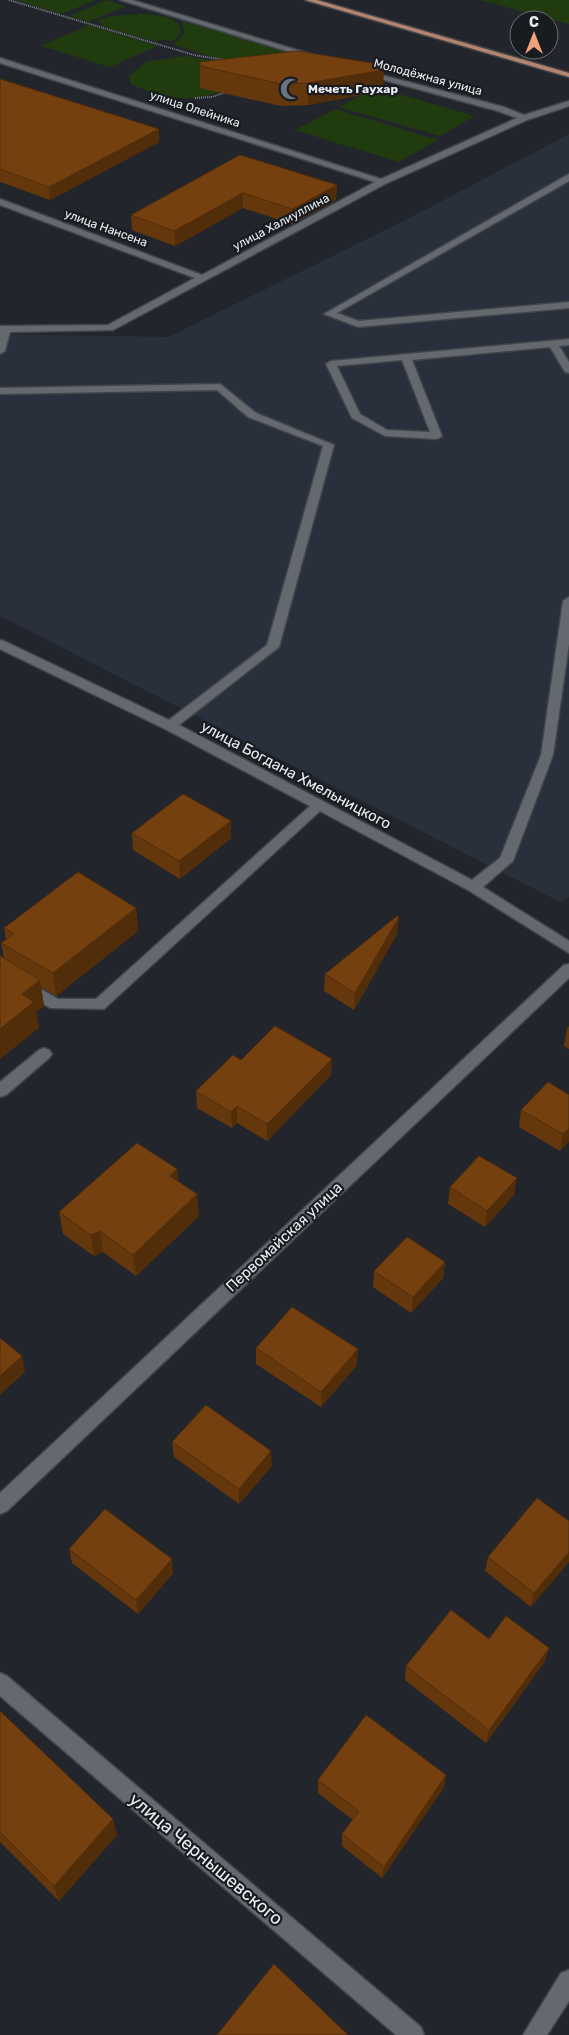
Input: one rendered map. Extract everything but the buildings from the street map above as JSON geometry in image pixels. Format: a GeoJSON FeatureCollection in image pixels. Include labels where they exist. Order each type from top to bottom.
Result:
{"type":"FeatureCollection","features":[{"type":"Feature","properties":{"kind":"main road"},"geometry":{"type":"LineString","coordinates":[[309,0],[569,75]]}},
{"type":"Feature","properties":{"kind":"street"},"geometry":{"type":"LineString","coordinates":[[124,0],[324,59]]}},
{"type":"Feature","properties":{"kind":"street","name":"улица Олейника"},"geometry":{"type":"LineString","coordinates":[[0,60],[382,182]]}},
{"type":"Feature","properties":{"kind":"street","name":"Молодёжная улица"},"geometry":{"type":"LineString","coordinates":[[352,68],[501,109],[524,118]]}},
{"type":"Feature","properties":{"kind":"street","name":"улица Халиуллина"},"geometry":{"type":"LineString","coordinates":[[3,329],[110,328],[382,182],[524,118],[569,103]]}},
{"type":"Feature","properties":{"kind":"street"},"geometry":{"type":"LineString","coordinates":[[569,177],[329,314],[358,324],[569,306]]}},
{"type":"Feature","properties":{"kind":"street","name":"улица Нансена"},"geometry":{"type":"LineString","coordinates":[[0,202],[203,278]]}},
{"type":"Feature","properties":{"kind":"street"},"geometry":{"type":"LineString","coordinates":[[0,351],[3,329]]}},
{"type":"Feature","properties":{"kind":"street"},"geometry":{"type":"LineString","coordinates":[[406,357],[437,436],[385,433],[356,416],[331,364],[406,357],[553,344],[569,342]]}},
{"type":"Feature","properties":{"kind":"street"},"geometry":{"type":"LineString","coordinates":[[553,344],[569,370]]}},
{"type":"Feature","properties":{"kind":"street"},"geometry":{"type":"LineString","coordinates":[[0,391],[220,387],[252,415],[329,445],[272,647],[170,726]]}},
{"type":"Feature","properties":{"kind":"street"},"geometry":{"type":"LineString","coordinates":[[472,886],[506,860],[547,755],[569,601]]}},
{"type":"Feature","properties":{"kind":"street","name":"улица Богдана Хмельницкого"},"geometry":{"type":"LineString","coordinates":[[0,644],[170,726],[472,886],[569,948]]}},
{"type":"Feature","properties":{"kind":"street"},"geometry":{"type":"LineString","coordinates":[[0,970],[55,1004],[99,1005],[319,805]]}},
{"type":"Feature","properties":{"kind":"street","name":"Первомайская улица"},"geometry":{"type":"LineString","coordinates":[[0,1505],[569,969]]}},
{"type":"Feature","properties":{"kind":"street"},"geometry":{"type":"LineString","coordinates":[[0,1091],[44,1054]]}},
{"type":"Feature","properties":{"kind":"street","name":"улица Чернышевского"},"geometry":{"type":"LineString","coordinates":[[0,1683],[413,2035]]}},
{"type":"Feature","properties":{"kind":"street"},"geometry":{"type":"LineString","coordinates":[[534,2035],[569,1981]]}},
{"type":"Feature","properties":{"kind":"path"},"geometry":{"type":"LineString","coordinates":[[9,0],[194,55],[224,60],[230,64]]}},
{"type":"Feature","properties":{"kind":"path"},"geometry":{"type":"LineString","coordinates":[[194,98],[212,97],[232,90]]}},
{"type":"Feature","properties":{"kind":"shaded area"},"geometry":{"type":"Polygon","coordinates":[[[569,134],[569,897],[562,903],[0,616],[0,334],[168,337],[406,220],[569,134]]]}},
{"type":"Feature","properties":{"kind":"green space"},"geometry":{"type":"Polygon","coordinates":[[[16,0],[95,0],[62,14],[16,0]]]}},
{"type":"Feature","properties":{"kind":"green space"},"geometry":{"type":"Polygon","coordinates":[[[106,0],[126,6],[88,22],[70,16],[106,0]]]}},
{"type":"Feature","properties":{"kind":"green space"},"geometry":{"type":"Polygon","coordinates":[[[480,0],[569,0],[569,24],[559,21],[559,10],[517,10],[480,0]]]}},
{"type":"Feature","properties":{"kind":"green space"},"geometry":{"type":"Polygon","coordinates":[[[141,14],[171,19],[180,26],[181,32],[173,41],[160,40],[157,42],[101,26],[103,24],[96,21],[112,16],[141,14]]]}},
{"type":"Feature","properties":{"kind":"green space"},"geometry":{"type":"Polygon","coordinates":[[[182,21],[286,52],[252,69],[173,45],[185,33],[182,21]]]}},
{"type":"Feature","properties":{"kind":"green space"},"geometry":{"type":"Polygon","coordinates":[[[89,25],[157,46],[110,67],[41,46],[89,25]]]}},
{"type":"Feature","properties":{"kind":"green space"},"geometry":{"type":"Polygon","coordinates":[[[185,56],[210,60],[221,65],[221,91],[198,97],[175,98],[152,93],[131,84],[129,76],[146,62],[185,56]]]}},
{"type":"Feature","properties":{"kind":"green space"},"geometry":{"type":"Polygon","coordinates":[[[375,87],[475,116],[440,136],[339,107],[375,87]]]}},
{"type":"Feature","properties":{"kind":"green space"},"geometry":{"type":"Polygon","coordinates":[[[335,109],[438,140],[399,162],[295,130],[335,109]]]}},
{"type":"Feature","properties":{"kind":"place","name":"Мечеть Гаухар"},"geometry":{"type":"Point","coordinates":[291,89]}}]}
